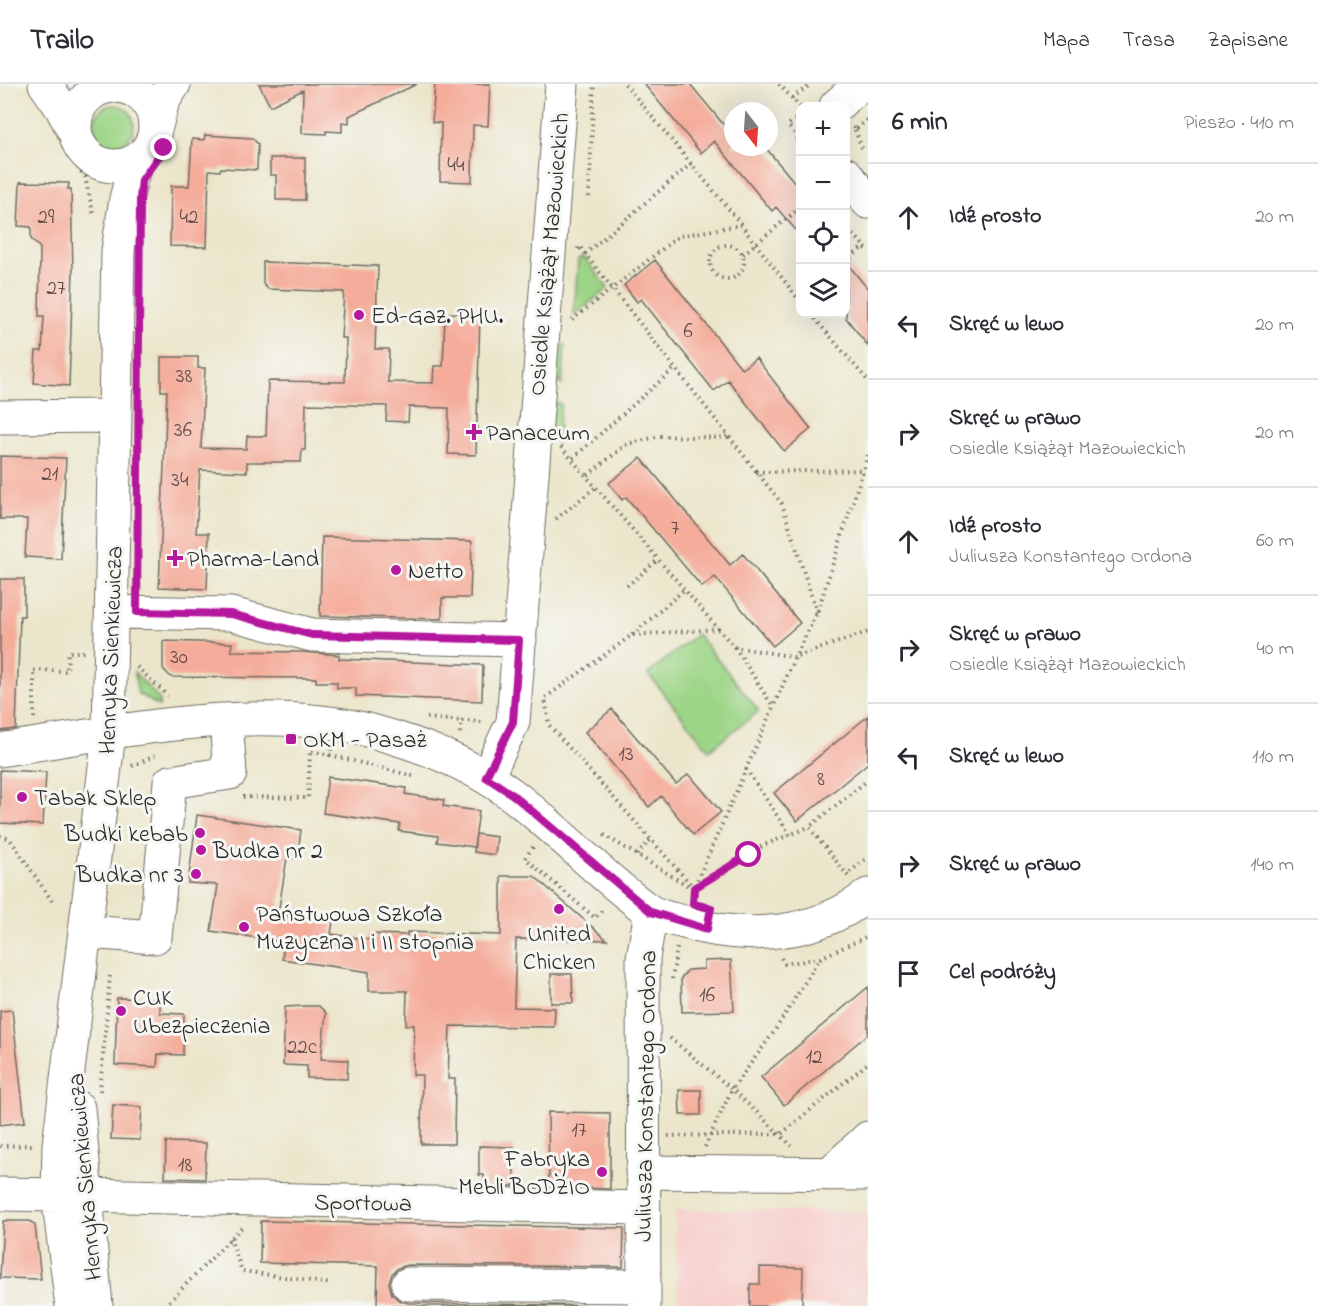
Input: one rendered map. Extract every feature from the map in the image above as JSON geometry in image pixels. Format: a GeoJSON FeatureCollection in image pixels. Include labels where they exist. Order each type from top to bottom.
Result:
{"type":"FeatureCollection","features":[{"type":"Feature","properties":{"kind":"street"},"geometry":{"type":"LineString","coordinates":[[45,84],[61,107],[84,151],[98,163],[123,165],[136,160],[147,151],[153,139],[163,101],[174,84]]}},
{"type":"Feature","properties":{"kind":"street","name":"Osiedle Książąt Mazowieckich"},"geometry":{"type":"LineString","coordinates":[[486,777],[513,722],[562,84]]}},
{"type":"Feature","properties":{"kind":"street"},"geometry":{"type":"LineString","coordinates":[[850,107],[861,84]]}},
{"type":"Feature","properties":{"kind":"street"},"geometry":{"type":"LineString","coordinates":[[76,135],[75,122],[78,110],[85,99],[106,86],[136,91],[146,100],[153,112],[156,126]]}},
{"type":"Feature","properties":{"kind":"street","name":"Henryka Sienkiewicza"},"geometry":{"type":"LineString","coordinates":[[96,1306],[59,1145],[73,1047],[109,734],[118,251],[126,199],[136,160]]}},
{"type":"Feature","properties":{"kind":"street"},"geometry":{"type":"LineString","coordinates":[[854,161],[868,202]]}},
{"type":"Feature","properties":{"kind":"street","name":"Henryka Sienkiewicza"},"geometry":{"type":"LineString","coordinates":[[98,163],[118,251]]}},
{"type":"Feature","properties":{"kind":"street"},"geometry":{"type":"LineString","coordinates":[[0,417],[116,416]]}},
{"type":"Feature","properties":{"kind":"street"},"geometry":{"type":"LineString","coordinates":[[113,612],[231,614],[312,635],[519,640]]}},
{"type":"Feature","properties":{"kind":"street"},"geometry":{"type":"LineString","coordinates":[[0,750],[109,734],[226,721],[292,718],[334,722],[377,733],[454,761],[486,777],[513,795],[651,912],[707,929],[760,935],[813,924],[854,888]]}},
{"type":"Feature","properties":{"kind":"street"},"geometry":{"type":"LineString","coordinates":[[86,932],[154,937],[170,782],[230,773],[226,721]]}},
{"type":"Feature","properties":{"kind":"street","name":"Juliusza Konstantego Ordona"},"geometry":{"type":"LineString","coordinates":[[644,1296],[642,1172],[644,958],[651,912]]}},
{"type":"Feature","properties":{"kind":"street"},"geometry":{"type":"LineString","coordinates":[[825,1174],[868,1138]]}},
{"type":"Feature","properties":{"kind":"street"},"geometry":{"type":"LineString","coordinates":[[642,1172],[868,1174]]}},
{"type":"Feature","properties":{"kind":"street","name":"Sportowa"},"geometry":{"type":"LineString","coordinates":[[0,1194],[642,1208]]}},
{"type":"Feature","properties":{"kind":"street","name":"Henryka Sienkiewicza"},"geometry":{"type":"LineString","coordinates":[[71,1195],[72,1306]]}},
{"type":"Feature","properties":{"kind":"street"},"geometry":{"type":"LineString","coordinates":[[408,1284],[644,1296]]}},
{"type":"Feature","properties":{"kind":"path"},"geometry":{"type":"LineString","coordinates":[[589,197],[594,84]]}},
{"type":"Feature","properties":{"kind":"path"},"geometry":{"type":"LineString","coordinates":[[625,84],[758,243],[796,294]]}},
{"type":"Feature","properties":{"kind":"path"},"geometry":{"type":"LineString","coordinates":[[779,84],[796,102]]}},
{"type":"Feature","properties":{"kind":"path"},"geometry":{"type":"LineString","coordinates":[[792,98],[811,84]]}},
{"type":"Feature","properties":{"kind":"path"},"geometry":{"type":"LineString","coordinates":[[796,120],[788,126],[796,136]]}},
{"type":"Feature","properties":{"kind":"path"},"geometry":{"type":"LineString","coordinates":[[850,142],[854,161]]}},
{"type":"Feature","properties":{"kind":"path"},"geometry":{"type":"LineString","coordinates":[[585,254],[691,164]]}},
{"type":"Feature","properties":{"kind":"path"},"geometry":{"type":"LineString","coordinates":[[743,254],[799,210]]}},
{"type":"Feature","properties":{"kind":"path"},"geometry":{"type":"LineString","coordinates":[[572,310],[571,321],[679,236],[741,225]]}},
{"type":"Feature","properties":{"kind":"path"},"geometry":{"type":"LineString","coordinates":[[850,230],[868,251]]}},
{"type":"Feature","properties":{"kind":"path"},"geometry":{"type":"LineString","coordinates":[[577,252],[579,246],[782,504],[817,613]]}},
{"type":"Feature","properties":{"kind":"path"},"geometry":{"type":"LineString","coordinates":[[732,246],[743,254],[744,263],[738,275],[725,279],[717,277],[713,271],[711,255],[717,249],[732,246]]}},
{"type":"Feature","properties":{"kind":"path"},"geometry":{"type":"LineString","coordinates":[[850,258],[864,246]]}},
{"type":"Feature","properties":{"kind":"path"},"geometry":{"type":"LineString","coordinates":[[814,318],[868,381]]}},
{"type":"Feature","properties":{"kind":"path"},"geometry":{"type":"LineString","coordinates":[[573,458],[675,368]]}},
{"type":"Feature","properties":{"kind":"path"},"geometry":{"type":"LineString","coordinates":[[588,475],[627,444],[660,436],[725,438],[728,436]]}},
{"type":"Feature","properties":{"kind":"path"},"geometry":{"type":"LineString","coordinates":[[561,447],[588,475],[734,647],[773,707]]}},
{"type":"Feature","properties":{"kind":"path"},"geometry":{"type":"LineString","coordinates":[[693,904],[694,888],[795,657],[817,613],[868,455]]}},
{"type":"Feature","properties":{"kind":"path"},"geometry":{"type":"LineString","coordinates":[[756,472],[863,470]]}},
{"type":"Feature","properties":{"kind":"path"},"geometry":{"type":"LineString","coordinates":[[555,530],[556,519],[597,486]]}},
{"type":"Feature","properties":{"kind":"path"},"geometry":{"type":"LineString","coordinates":[[627,586],[659,559]]}},
{"type":"Feature","properties":{"kind":"path"},"geometry":{"type":"LineString","coordinates":[[545,698],[632,635],[685,589]]}},
{"type":"Feature","properties":{"kind":"path"},"geometry":{"type":"LineString","coordinates":[[632,635],[719,629]]}},
{"type":"Feature","properties":{"kind":"path"},"geometry":{"type":"LineString","coordinates":[[734,647],[795,657],[868,632]]}},
{"type":"Feature","properties":{"kind":"path"},"geometry":{"type":"LineString","coordinates":[[34,728],[34,670],[67,671],[68,652],[137,651],[137,666],[167,696],[176,697]]}},
{"type":"Feature","properties":{"kind":"path"},"geometry":{"type":"LineString","coordinates":[[546,687],[545,698],[549,725],[694,888]]}},
{"type":"Feature","properties":{"kind":"path"},"geometry":{"type":"LineString","coordinates":[[416,717],[462,721]]}},
{"type":"Feature","properties":{"kind":"path"},"geometry":{"type":"LineString","coordinates":[[330,755],[333,740]]}},
{"type":"Feature","properties":{"kind":"path"},"geometry":{"type":"LineString","coordinates":[[237,796],[308,798],[310,751],[421,777]]}},
{"type":"Feature","properties":{"kind":"path"},"geometry":{"type":"LineString","coordinates":[[746,769],[790,835]]}},
{"type":"Feature","properties":{"kind":"path"},"geometry":{"type":"LineString","coordinates":[[694,888],[764,845],[809,827],[868,780]]}},
{"type":"Feature","properties":{"kind":"path"},"geometry":{"type":"LineString","coordinates":[[809,827],[854,888],[868,857]]}},
{"type":"Feature","properties":{"kind":"path"},"geometry":{"type":"LineString","coordinates":[[599,833],[694,888]]}},
{"type":"Feature","properties":{"kind":"path"},"geometry":{"type":"LineString","coordinates":[[0,836],[10,839],[52,901]]}},
{"type":"Feature","properties":{"kind":"path"},"geometry":{"type":"LineString","coordinates":[[539,839],[525,858],[595,918],[606,905]]}},
{"type":"Feature","properties":{"kind":"path"},"geometry":{"type":"LineString","coordinates":[[636,855],[650,840]]}},
{"type":"Feature","properties":{"kind":"path"},"geometry":{"type":"LineString","coordinates":[[693,1174],[732,1089],[774,1032],[820,958],[868,936]]}},
{"type":"Feature","properties":{"kind":"path"},"geometry":{"type":"LineString","coordinates":[[671,988],[678,937]]}},
{"type":"Feature","properties":{"kind":"path"},"geometry":{"type":"LineString","coordinates":[[644,958],[676,954]]}},
{"type":"Feature","properties":{"kind":"path"},"geometry":{"type":"LineString","coordinates":[[99,1100],[110,974]]}},
{"type":"Feature","properties":{"kind":"path"},"geometry":{"type":"LineString","coordinates":[[664,1045],[665,1034],[732,1089],[825,1174]]}},
{"type":"Feature","properties":{"kind":"path"},"geometry":{"type":"LineString","coordinates":[[662,1136],[781,1134],[868,1063]]}},
{"type":"Feature","properties":{"kind":"path"},"geometry":{"type":"LineString","coordinates":[[165,1306],[230,1238],[272,1199]]}},
{"type":"Feature","properties":{"kind":"path"},"geometry":{"type":"LineString","coordinates":[[230,1238],[242,1271],[332,1284]]}},
{"type":"Feature","properties":{"kind":"shaded area"},"geometry":{"type":"Polygon","coordinates":[[[675,1210],[868,1212],[868,1306],[678,1306],[675,1210]]]}},
{"type":"Feature","properties":{"kind":"green space"},"geometry":{"type":"Polygon","coordinates":[[[114,105],[128,111],[134,125],[128,139],[114,145],[100,139],[94,125],[100,111],[114,105]]]}},
{"type":"Feature","properties":{"kind":"green space"},"geometry":{"type":"Polygon","coordinates":[[[584,257],[608,288],[574,315],[578,260],[584,257]]]}},
{"type":"Feature","properties":{"kind":"green space"},"geometry":{"type":"Polygon","coordinates":[[[565,345],[562,385],[554,378],[555,346],[565,345]]]}},
{"type":"Feature","properties":{"kind":"green space"},"geometry":{"type":"Polygon","coordinates":[[[556,403],[561,404],[557,442],[544,426],[551,406],[556,403]]]}},
{"type":"Feature","properties":{"kind":"green space"},"geometry":{"type":"Polygon","coordinates":[[[697,634],[759,711],[709,750],[648,674],[697,634]]]}},
{"type":"Feature","properties":{"kind":"green space"},"geometry":{"type":"Polygon","coordinates":[[[134,672],[160,700],[159,706],[138,694],[134,672]]]}},
{"type":"Feature","properties":{"kind":"building"},"geometry":{"type":"Polygon","coordinates":[[[259,84],[417,84],[349,116],[349,123],[342,122],[342,132],[326,131],[326,134],[302,133],[303,90],[270,106],[259,84]]]}},
{"type":"Feature","properties":{"kind":"building"},"geometry":{"type":"Polygon","coordinates":[[[435,84],[490,84],[488,126],[473,125],[472,182],[440,181],[441,123],[432,122],[435,84]]]}},
{"type":"Feature","properties":{"kind":"building"},"geometry":{"type":"Polygon","coordinates":[[[644,84],[690,84],[724,125],[724,153],[714,141],[701,153],[644,84]]]}},
{"type":"Feature","properties":{"kind":"building"},"geometry":{"type":"Polygon","coordinates":[[[205,135],[252,138],[258,144],[257,170],[221,168],[220,171],[209,170],[207,247],[170,246],[171,186],[189,186],[192,139],[204,140],[205,135]]]}},
{"type":"Feature","properties":{"kind":"building"},"geometry":{"type":"Polygon","coordinates":[[[726,156],[773,156],[796,184],[796,230],[776,207],[772,211],[726,156]]]}},
{"type":"Feature","properties":{"kind":"building"},"geometry":{"type":"Polygon","coordinates":[[[270,158],[305,158],[305,200],[276,200],[276,175],[270,175],[270,158]]]}},
{"type":"Feature","properties":{"kind":"building"},"geometry":{"type":"Polygon","coordinates":[[[20,182],[69,183],[68,189],[71,189],[73,271],[69,386],[34,383],[36,351],[42,351],[44,316],[39,316],[40,248],[31,239],[31,227],[18,226],[20,182]]]}},
{"type":"Feature","properties":{"kind":"building"},"geometry":{"type":"Polygon","coordinates":[[[655,260],[742,369],[756,358],[811,429],[784,451],[728,380],[714,391],[641,299],[637,302],[624,285],[655,260]]]}},
{"type":"Feature","properties":{"kind":"building"},"geometry":{"type":"Polygon","coordinates":[[[263,262],[378,266],[375,349],[389,349],[388,382],[433,383],[434,366],[443,366],[445,313],[480,314],[476,455],[448,454],[449,408],[409,407],[408,422],[386,421],[387,406],[306,404],[305,450],[302,450],[301,462],[247,462],[247,472],[200,470],[196,533],[209,533],[207,589],[159,587],[167,391],[161,391],[161,357],[198,357],[198,368],[205,368],[201,448],[246,449],[247,436],[266,436],[268,381],[345,382],[346,338],[341,338],[344,292],[268,289],[263,284],[263,262]]]}},
{"type":"Feature","properties":{"kind":"building"},"geometry":{"type":"Polygon","coordinates":[[[850,267],[868,289],[868,346],[846,318],[850,318],[850,267]]]}},
{"type":"Feature","properties":{"kind":"building"},"geometry":{"type":"Polygon","coordinates":[[[0,456],[66,458],[61,559],[25,557],[27,519],[0,519],[0,456]]]}},
{"type":"Feature","properties":{"kind":"building"},"geometry":{"type":"Polygon","coordinates":[[[641,458],[730,565],[743,554],[800,623],[773,646],[715,577],[702,587],[626,497],[622,500],[609,483],[641,458]]]}},
{"type":"Feature","properties":{"kind":"building","name":"Netto"},"geometry":{"type":"Polygon","coordinates":[[[322,537],[472,541],[470,598],[442,598],[442,619],[320,616],[322,537]]]}},
{"type":"Feature","properties":{"kind":"building"},"geometry":{"type":"Polygon","coordinates":[[[0,579],[24,579],[24,616],[20,616],[16,729],[0,731],[0,579]]]}},
{"type":"Feature","properties":{"kind":"building"},"geometry":{"type":"Polygon","coordinates":[[[163,641],[232,643],[231,651],[302,652],[339,655],[339,659],[483,665],[482,701],[356,696],[356,688],[337,688],[337,682],[316,682],[316,678],[171,677],[163,669],[163,641]]]}},
{"type":"Feature","properties":{"kind":"building"},"geometry":{"type":"Polygon","coordinates":[[[612,709],[676,784],[689,774],[721,812],[693,835],[661,796],[649,807],[585,732],[612,709]]]}},
{"type":"Feature","properties":{"kind":"building"},"geometry":{"type":"Polygon","coordinates":[[[868,716],[868,763],[797,821],[774,793],[868,716]]]}},
{"type":"Feature","properties":{"kind":"building","name":"Tabak Sklep"},"geometry":{"type":"Polygon","coordinates":[[[0,770],[46,772],[43,825],[0,823],[0,770]]]}},
{"type":"Feature","properties":{"kind":"building"},"geometry":{"type":"Polygon","coordinates":[[[328,777],[406,788],[405,794],[444,800],[443,806],[479,811],[474,847],[437,842],[438,836],[399,831],[400,824],[323,813],[328,777]]]}},
{"type":"Feature","properties":{"kind":"building"},"geometry":{"type":"Polygon","coordinates":[[[197,815],[301,830],[297,859],[287,858],[278,914],[333,922],[331,934],[370,940],[370,934],[407,935],[407,932],[501,935],[501,876],[534,876],[607,940],[516,939],[514,1007],[555,1008],[554,1027],[450,1026],[448,1079],[455,1079],[454,1144],[421,1144],[422,1075],[413,1075],[414,1025],[406,1025],[407,991],[369,991],[369,972],[282,959],[284,942],[211,931],[218,885],[188,883],[197,815]]]}},
{"type":"Feature","properties":{"kind":"building"},"geometry":{"type":"Polygon","coordinates":[[[476,834],[497,837],[495,855],[474,852],[476,834]]]}},
{"type":"Feature","properties":{"kind":"building"},"geometry":{"type":"Polygon","coordinates":[[[731,960],[734,1011],[682,1012],[681,978],[688,970],[704,969],[704,961],[731,960]]]}},
{"type":"Feature","properties":{"kind":"building"},"geometry":{"type":"Polygon","coordinates":[[[551,974],[572,974],[573,1003],[551,1003],[551,974]]]}},
{"type":"Feature","properties":{"kind":"building"},"geometry":{"type":"Polygon","coordinates":[[[868,987],[868,1034],[784,1105],[761,1077],[868,987]]]}},
{"type":"Feature","properties":{"kind":"building"},"geometry":{"type":"Polygon","coordinates":[[[117,998],[160,999],[160,1013],[184,1014],[183,1055],[158,1054],[157,1067],[115,1065],[117,998]]]}},
{"type":"Feature","properties":{"kind":"building"},"geometry":{"type":"Polygon","coordinates":[[[319,1006],[326,1013],[321,1059],[348,1060],[347,1079],[307,1078],[307,1066],[283,1065],[285,1007],[319,1006]]]}},
{"type":"Feature","properties":{"kind":"building"},"geometry":{"type":"Polygon","coordinates":[[[12,1010],[25,1122],[0,1125],[0,1011],[12,1010]]]}},
{"type":"Feature","properties":{"kind":"building"},"geometry":{"type":"Polygon","coordinates":[[[679,1090],[701,1090],[701,1115],[680,1115],[679,1090]]]}},
{"type":"Feature","properties":{"kind":"building"},"geometry":{"type":"Polygon","coordinates":[[[113,1105],[142,1107],[140,1140],[111,1139],[113,1105]]]}},
{"type":"Feature","properties":{"kind":"building"},"geometry":{"type":"Polygon","coordinates":[[[548,1112],[610,1113],[610,1189],[549,1187],[548,1112]]]}},
{"type":"Feature","properties":{"kind":"building"},"geometry":{"type":"Polygon","coordinates":[[[166,1142],[206,1143],[205,1179],[165,1178],[166,1142]]]}},
{"type":"Feature","properties":{"kind":"building"},"geometry":{"type":"Polygon","coordinates":[[[479,1146],[514,1147],[514,1186],[484,1186],[484,1175],[479,1175],[479,1146]]]}},
{"type":"Feature","properties":{"kind":"building"},"geometry":{"type":"Polygon","coordinates":[[[3,1221],[30,1221],[35,1225],[41,1279],[0,1278],[3,1221]]]}},
{"type":"Feature","properties":{"kind":"building"},"geometry":{"type":"Polygon","coordinates":[[[261,1221],[624,1228],[623,1267],[408,1265],[398,1268],[392,1274],[389,1283],[392,1294],[408,1303],[611,1306],[377,1306],[378,1266],[260,1263],[261,1221]]]}},
{"type":"Feature","properties":{"kind":"building"},"geometry":{"type":"Polygon","coordinates":[[[760,1267],[803,1268],[802,1306],[750,1306],[750,1284],[760,1284],[760,1267]]]}},
{"type":"Feature","properties":{"kind":"place","name":"Ed-Gaz. PHU."},"geometry":{"type":"Point","coordinates":[359,315]}},
{"type":"Feature","properties":{"kind":"place","name":"Panaceum"},"geometry":{"type":"Point","coordinates":[474,432]}},
{"type":"Feature","properties":{"kind":"place","name":"Pharma-Land"},"geometry":{"type":"Point","coordinates":[175,558]}},
{"type":"Feature","properties":{"kind":"place","name":"Netto"},"geometry":{"type":"Point","coordinates":[396,570]}},
{"type":"Feature","properties":{"kind":"place","name":"OKM - Pasaż"},"geometry":{"type":"Point","coordinates":[291,739]}},
{"type":"Feature","properties":{"kind":"place","name":"Tabak Sklep"},"geometry":{"type":"Point","coordinates":[22,797]}},
{"type":"Feature","properties":{"kind":"place","name":"Budki kebab"},"geometry":{"type":"Point","coordinates":[200,833]}},
{"type":"Feature","properties":{"kind":"place","name":"Budka nr 2"},"geometry":{"type":"Point","coordinates":[201,850]}},
{"type":"Feature","properties":{"kind":"place","name":"Budka nr 3"},"geometry":{"type":"Point","coordinates":[196,874]}},
{"type":"Feature","properties":{"kind":"place","name":"United Chicken"},"geometry":{"type":"Point","coordinates":[559,909]}},
{"type":"Feature","properties":{"kind":"place","name":"Państwowa Szkoła Muzyczna I i II stopnia"},"geometry":{"type":"Point","coordinates":[244,927]}},
{"type":"Feature","properties":{"kind":"place","name":"CUK Ubezpieczenia"},"geometry":{"type":"Point","coordinates":[121,1011]}},
{"type":"Feature","properties":{"kind":"place","name":"Fabryka Mebli BODZIO"},"geometry":{"type":"Point","coordinates":[602,1172]}},
{"type":"Feature","properties":{"kind":"route"},"geometry":{"type":"LineString","coordinates":[[164,148],[142,180],[140,198],[137,612],[231,614],[312,635],[519,640],[513,722],[486,777],[513,795],[651,912],[707,929],[711,908],[693,904],[694,888],[749,855]]}}]}
